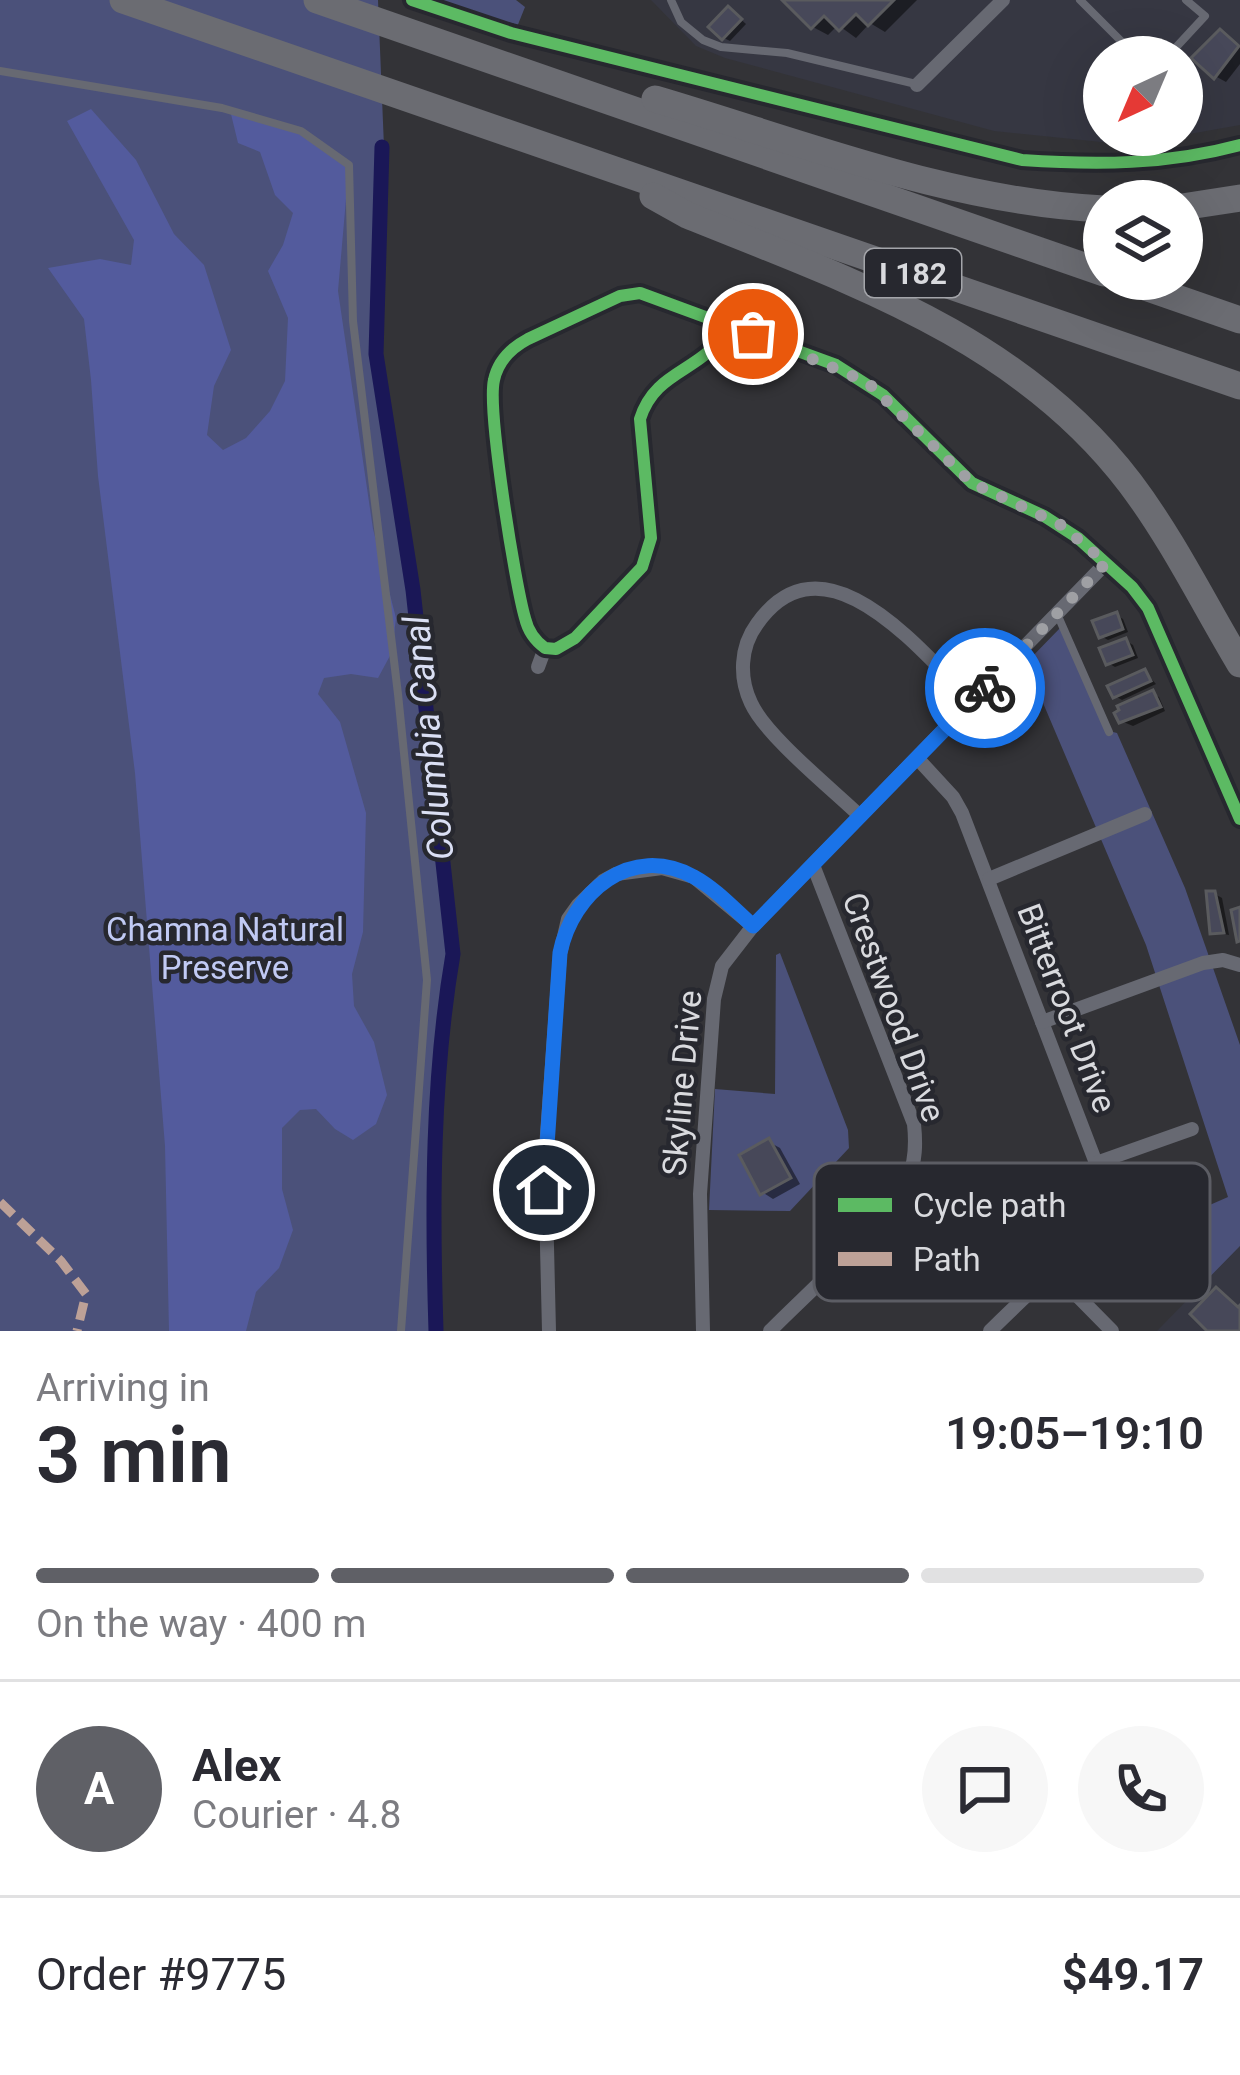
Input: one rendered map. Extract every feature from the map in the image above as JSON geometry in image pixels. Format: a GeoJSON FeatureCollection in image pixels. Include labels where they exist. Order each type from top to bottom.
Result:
{"type":"FeatureCollection","features":[{"type":"Feature","properties":{"kind":"highway","name":"I 182"},"geometry":{"type":"LineString","coordinates":[[123,0],[1240,386]]}},
{"type":"Feature","properties":{"kind":"highway","name":"I 182"},"geometry":{"type":"LineString","coordinates":[[316,0],[1083,266]]}},
{"type":"Feature","properties":{"kind":"highway"},"geometry":{"type":"LineString","coordinates":[[482,58],[569,74],[954,186],[1083,207]]}},
{"type":"Feature","properties":{"kind":"highway"},"geometry":{"type":"LineString","coordinates":[[586,159],[688,215],[918,311],[1018,374],[1066,415],[1128,480],[1240,664]]}},
{"type":"Feature","properties":{"kind":"highway"},"geometry":{"type":"LineString","coordinates":[[1203,204],[1240,198]]}},
{"type":"Feature","properties":{"kind":"highway"},"geometry":{"type":"LineString","coordinates":[[1182,300],[1240,320]]}},
{"type":"Feature","properties":{"kind":"street"},"geometry":{"type":"LineString","coordinates":[[917,85],[1004,0]]}},
{"type":"Feature","properties":{"kind":"street"},"geometry":{"type":"LineString","coordinates":[[730,324],[710,354],[660,384],[640,419],[651,538],[642,567],[575,638],[556,649],[545,648],[529,631],[521,602],[492,402],[497,368],[516,345],[620,296],[655,296],[730,324],[836,365],[867,382],[972,483],[1061,525],[1106,563],[1148,608],[1240,819]]}},
{"type":"Feature","properties":{"kind":"street","name":"Skyline Drive"},"geometry":{"type":"LineString","coordinates":[[703,1331],[700,1194],[713,999],[722,966],[753,926],[1106,563]]}},
{"type":"Feature","properties":{"kind":"street"},"geometry":{"type":"LineString","coordinates":[[860,816],[753,707],[742,675],[744,659],[747,641],[769,610],[804,591],[827,590],[865,601],[972,701]]}},
{"type":"Feature","properties":{"kind":"street"},"geometry":{"type":"LineString","coordinates":[[538,667],[545,648]]}},
{"type":"Feature","properties":{"kind":"street","name":"Bitterroot Drive"},"geometry":{"type":"LineString","coordinates":[[918,759],[953,797],[989,879],[1096,1163]]}},
{"type":"Feature","properties":{"kind":"street"},"geometry":{"type":"LineString","coordinates":[[989,879],[1145,814]]}},
{"type":"Feature","properties":{"kind":"street","name":"Crestwood Drive"},"geometry":{"type":"LineString","coordinates":[[813,865],[914,1124],[913,1163]]}},
{"type":"Feature","properties":{"kind":"street"},"geometry":{"type":"LineString","coordinates":[[549,1331],[545,1162],[560,953],[568,920],[603,881],[616,874],[662,868],[694,877],[753,926]]}},
{"type":"Feature","properties":{"kind":"street"},"geometry":{"type":"LineString","coordinates":[[1042,1022],[1203,962],[1240,964]]}},
{"type":"Feature","properties":{"kind":"street"},"geometry":{"type":"LineString","coordinates":[[1096,1163],[1192,1129]]}},
{"type":"Feature","properties":{"kind":"street","name":"Crestwood Drive"},"geometry":{"type":"LineString","coordinates":[[770,1331],[814,1286]]}},
{"type":"Feature","properties":{"kind":"street","name":"Bitterroot Drive"},"geometry":{"type":"LineString","coordinates":[[990,1331],[1020,1301]]}},
{"type":"Feature","properties":{"kind":"street"},"geometry":{"type":"LineString","coordinates":[[1082,1301],[1112,1331]]}},
{"type":"Feature","properties":{"kind":"lane"},"geometry":{"type":"LineString","coordinates":[[671,0],[681,22],[703,40],[722,47],[788,53],[917,85]]}},
{"type":"Feature","properties":{"kind":"lane"},"geometry":{"type":"LineString","coordinates":[[1080,0],[1116,36]]}},
{"type":"Feature","properties":{"kind":"lane"},"geometry":{"type":"LineString","coordinates":[[1186,0],[1205,16],[1186,36]]}},
{"type":"Feature","properties":{"kind":"lane"},"geometry":{"type":"LineString","coordinates":[[0,70],[230,110],[302,131],[349,165],[352,321],[427,980],[401,1331]]}},
{"type":"Feature","properties":{"kind":"lane"},"geometry":{"type":"LineString","coordinates":[[1057,615],[1109,732]]}},
{"type":"Feature","properties":{"kind":"shaded area"},"geometry":{"type":"Polygon","coordinates":[[[651,0],[1240,0],[1240,125],[1203,132],[1203,36],[1083,36],[1083,140],[994,131],[696,46],[651,0]]]}},
{"type":"Feature","properties":{"kind":"shaded area"},"geometry":{"type":"Polygon","coordinates":[[[1240,1246],[1240,1331],[1157,1331],[1186,1301],[1210,1301],[1210,1277],[1240,1246]]]}},
{"type":"Feature","properties":{"kind":"green space","name":"Chamna Natural Preserve"},"geometry":{"type":"Polygon","coordinates":[[[0,0],[378,0],[384,147],[376,354],[413,590],[453,954],[435,1142],[436,1331],[0,1331],[0,0]]]}},
{"type":"Feature","properties":{"kind":"green space"},"geometry":{"type":"Polygon","coordinates":[[[438,0],[516,0],[525,7],[517,27],[438,0]]]}},
{"type":"Feature","properties":{"kind":"green space"},"geometry":{"type":"Polygon","coordinates":[[[91,109],[136,160],[174,234],[204,265],[231,350],[214,386],[207,435],[223,450],[246,438],[270,411],[285,381],[288,318],[268,271],[293,213],[275,195],[260,152],[238,143],[230,110],[301,131],[349,165],[338,291],[373,529],[396,618],[392,652],[378,678],[351,674],[324,678],[318,694],[340,722],[366,813],[363,932],[352,974],[354,1006],[374,1042],[387,1095],[376,1124],[353,1140],[316,1109],[300,1110],[282,1128],[282,1189],[293,1230],[279,1268],[256,1292],[246,1331],[169,1331],[165,1146],[135,773],[98,476],[91,380],[84,319],[48,268],[100,259],[131,265],[134,240],[67,121],[91,109]]]}},
{"type":"Feature","properties":{"kind":"green space"},"geometry":{"type":"Polygon","coordinates":[[[1062,626],[1109,731],[1117,733],[1185,888],[1240,1045],[1240,1246],[1210,1277],[1210,1205],[1228,1197],[1146,945],[1026,663],[1062,626]]]}},
{"type":"Feature","properties":{"kind":"green space"},"geometry":{"type":"Polygon","coordinates":[[[780,953],[848,1130],[849,1148],[835,1163],[814,1163],[814,1185],[790,1211],[709,1210],[715,1089],[775,1094],[776,955],[780,953]]]}},
{"type":"Feature","properties":{"kind":"building"},"geometry":{"type":"Polygon","coordinates":[[[782,0],[894,0],[868,26],[856,14],[839,31],[824,16],[811,29],[782,0]]]}},
{"type":"Feature","properties":{"kind":"building"},"geometry":{"type":"Polygon","coordinates":[[[728,6],[742,19],[722,40],[708,27],[728,6]]]}},
{"type":"Feature","properties":{"kind":"building"},"geometry":{"type":"Polygon","coordinates":[[[1220,29],[1239,46],[1214,79],[1203,69],[1203,46],[1220,29]]]}},
{"type":"Feature","properties":{"kind":"building"},"geometry":{"type":"Polygon","coordinates":[[[1117,612],[1123,629],[1099,638],[1092,621],[1117,612]]]}},
{"type":"Feature","properties":{"kind":"building"},"geometry":{"type":"Polygon","coordinates":[[[1126,638],[1133,655],[1106,665],[1099,648],[1126,638]]]}},
{"type":"Feature","properties":{"kind":"building"},"geometry":{"type":"Polygon","coordinates":[[[1145,669],[1151,681],[1113,698],[1107,686],[1145,669]]]}},
{"type":"Feature","properties":{"kind":"building"},"geometry":{"type":"Polygon","coordinates":[[[1153,690],[1161,707],[1119,723],[1114,713],[1117,706],[1153,690]]]}},
{"type":"Feature","properties":{"kind":"building"},"geometry":{"type":"Polygon","coordinates":[[[1206,891],[1215,891],[1224,933],[1210,934],[1206,891]]]}},
{"type":"Feature","properties":{"kind":"building"},"geometry":{"type":"Polygon","coordinates":[[[1240,907],[1240,941],[1237,942],[1231,910],[1240,907]]]}},
{"type":"Feature","properties":{"kind":"building"},"geometry":{"type":"Polygon","coordinates":[[[769,1138],[791,1178],[760,1195],[739,1155],[769,1138]]]}},
{"type":"Feature","properties":{"kind":"building"},"geometry":{"type":"Polygon","coordinates":[[[1216,1287],[1240,1305],[1240,1331],[1207,1331],[1190,1314],[1203,1301],[1210,1301],[1216,1287]]]}},
{"type":"Feature","properties":{"kind":"waterway","name":"Columbia Canal"},"geometry":{"type":"LineString","coordinates":[[382,147],[376,354],[413,590],[453,954],[435,1142],[436,1331]]}},
{"type":"Feature","properties":{"kind":"marked path"},"geometry":{"type":"LineString","coordinates":[[0,1202],[61,1261],[86,1294],[77,1331]]}},
{"type":"Feature","properties":{"kind":"cycle path"},"geometry":{"type":"LineString","coordinates":[[412,0],[511,33],[1022,160],[1131,162],[1240,145]]}},
{"type":"Feature","properties":{"kind":"cycle path"},"geometry":{"type":"LineString","coordinates":[[730,324],[720,340],[708,352],[657,389],[640,419],[651,538],[642,567],[575,638],[556,649],[538,642],[525,618],[509,535],[494,425],[496,373],[506,356],[528,339],[620,296],[640,293],[836,365],[883,395],[972,483],[1044,516],[1078,538],[1148,608],[1240,819]]}},
{"type":"Feature","properties":{"kind":"way so far"},"geometry":{"type":"LineString","coordinates":[[753,334],[836,365],[867,382],[972,483],[1061,525],[1106,563],[985,688]]}},
{"type":"Feature","properties":{"kind":"route"},"geometry":{"type":"LineString","coordinates":[[544,1190],[560,953],[568,920],[578,904],[616,874],[662,868],[694,877],[753,926],[985,688]]}}]}
